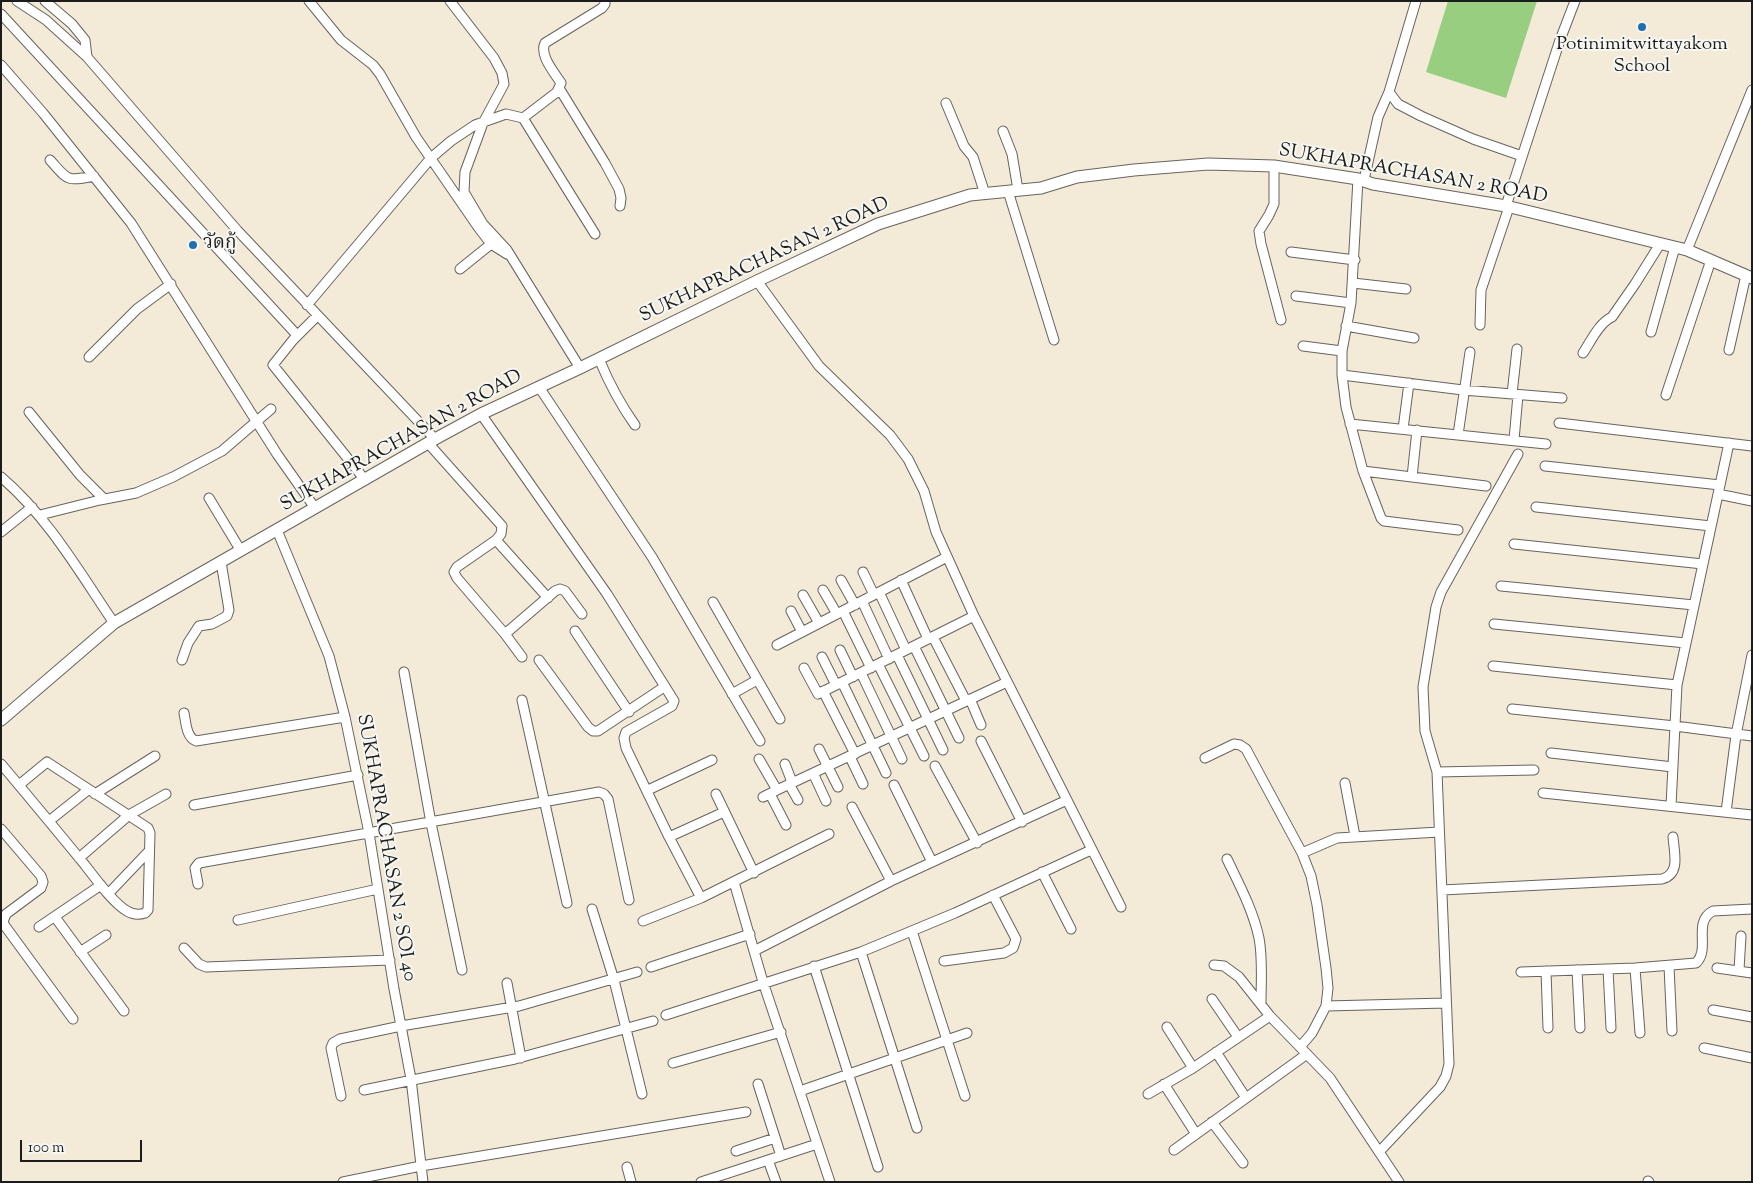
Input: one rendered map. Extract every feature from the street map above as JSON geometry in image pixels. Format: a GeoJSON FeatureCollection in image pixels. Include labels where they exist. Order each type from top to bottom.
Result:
{"type":"FeatureCollection","features":[{"type":"Feature","properties":{"kind":"street"},"geometry":{"type":"LineString","coordinates":[[17,1],[46,20],[87,57],[237,230],[432,441],[502,526],[496,540],[457,567],[454,572],[522,657]]}},
{"type":"Feature","properties":{"kind":"street"},"geometry":{"type":"LineString","coordinates":[[45,1],[72,24],[85,40],[87,57]]}},
{"type":"Feature","properties":{"kind":"street"},"geometry":{"type":"LineString","coordinates":[[310,1],[341,40],[373,65],[411,129],[490,244],[510,255]]}},
{"type":"Feature","properties":{"kind":"street"},"geometry":{"type":"LineString","coordinates":[[450,1],[494,58],[502,72],[504,84],[483,123],[465,172],[464,192],[483,224],[510,255],[580,368]]}},
{"type":"Feature","properties":{"kind":"street"},"geometry":{"type":"LineString","coordinates":[[523,118],[559,88],[561,83],[544,54],[542,48],[545,43],[602,8],[605,1]]}},
{"type":"Feature","properties":{"kind":"street"},"geometry":{"type":"LineString","coordinates":[[1416,1],[1389,92],[1378,117],[1361,179],[1351,303],[1342,352],[1343,394],[1364,471],[1381,518],[1384,521],[1458,530]]}},
{"type":"Feature","properties":{"kind":"street"},"geometry":{"type":"LineString","coordinates":[[1480,325],[1481,290],[1522,156],[1560,40],[1575,1]]}},
{"type":"Feature","properties":{"kind":"street"},"geometry":{"type":"LineString","coordinates":[[1,14],[297,335]]}},
{"type":"Feature","properties":{"kind":"street"},"geometry":{"type":"LineString","coordinates":[[1,65],[43,113],[131,223],[277,454],[315,508]]}},
{"type":"Feature","properties":{"kind":"street"},"geometry":{"type":"LineString","coordinates":[[559,88],[619,189],[620,206]]}},
{"type":"Feature","properties":{"kind":"street"},"geometry":{"type":"LineString","coordinates":[[1687,250],[1752,90]]}},
{"type":"Feature","properties":{"kind":"street"},"geometry":{"type":"LineString","coordinates":[[1389,92],[1398,104],[1421,116],[1522,156]]}},
{"type":"Feature","properties":{"kind":"street"},"geometry":{"type":"LineString","coordinates":[[946,103],[964,146],[972,157],[985,194]]}},
{"type":"Feature","properties":{"kind":"street"},"geometry":{"type":"LineString","coordinates":[[307,305],[431,158],[460,134],[475,125],[506,114],[523,118],[596,234]]}},
{"type":"Feature","properties":{"kind":"street"},"geometry":{"type":"LineString","coordinates":[[1002,131],[1012,154],[1013,191],[1054,340]]}},
{"type":"Feature","properties":{"kind":"street"},"geometry":{"type":"LineString","coordinates":[[50,160],[71,180],[94,176]]}},
{"type":"Feature","properties":{"kind":"street","name":"SUKHAPRACHASAN 2 ROAD"},"geometry":{"type":"LineString","coordinates":[[1,720],[114,623],[481,414],[878,224],[970,195],[1040,188],[1077,177],[1134,170],[1208,164],[1274,166],[1361,179],[1373,184],[1507,206],[1687,250],[1749,276]]}},
{"type":"Feature","properties":{"kind":"street"},"geometry":{"type":"LineString","coordinates":[[1274,166],[1274,204],[1259,231],[1281,320]]}},
{"type":"Feature","properties":{"kind":"street"},"geometry":{"type":"LineString","coordinates":[[460,270],[490,244]]}},
{"type":"Feature","properties":{"kind":"street"},"geometry":{"type":"LineString","coordinates":[[1583,352],[1631,291],[1660,244]]}},
{"type":"Feature","properties":{"kind":"street"},"geometry":{"type":"LineString","coordinates":[[1651,332],[1675,247]]}},
{"type":"Feature","properties":{"kind":"street"},"geometry":{"type":"LineString","coordinates":[[1291,252],[1355,260]]}},
{"type":"Feature","properties":{"kind":"street"},"geometry":{"type":"LineString","coordinates":[[1666,395],[1711,260]]}},
{"type":"Feature","properties":{"kind":"street"},"geometry":{"type":"LineString","coordinates":[[1729,350],[1749,276]]}},
{"type":"Feature","properties":{"kind":"street"},"geometry":{"type":"LineString","coordinates":[[757,281],[818,366],[890,435],[908,460],[924,491],[936,532],[974,616],[1120,907]]}},
{"type":"Feature","properties":{"kind":"street"},"geometry":{"type":"LineString","coordinates":[[1353,283],[1406,289]]}},
{"type":"Feature","properties":{"kind":"street"},"geometry":{"type":"LineString","coordinates":[[89,357],[137,309],[171,284]]}},
{"type":"Feature","properties":{"kind":"street"},"geometry":{"type":"LineString","coordinates":[[1296,296],[1351,303]]}},
{"type":"Feature","properties":{"kind":"street"},"geometry":{"type":"LineString","coordinates":[[317,316],[297,335],[273,365],[365,480]]}},
{"type":"Feature","properties":{"kind":"street"},"geometry":{"type":"LineString","coordinates":[[1346,326],[1414,338]]}},
{"type":"Feature","properties":{"kind":"street"},"geometry":{"type":"LineString","coordinates":[[1303,346],[1342,352]]}},
{"type":"Feature","properties":{"kind":"street"},"geometry":{"type":"LineString","coordinates":[[1514,440],[1518,349]]}},
{"type":"Feature","properties":{"kind":"street"},"geometry":{"type":"LineString","coordinates":[[1458,435],[1470,352]]}},
{"type":"Feature","properties":{"kind":"street"},"geometry":{"type":"LineString","coordinates":[[599,359],[609,384],[635,425]]}},
{"type":"Feature","properties":{"kind":"street"},"geometry":{"type":"LineString","coordinates":[[1342,375],[1463,390],[1562,398]]}},
{"type":"Feature","properties":{"kind":"street"},"geometry":{"type":"LineString","coordinates":[[1403,429],[1409,383]]}},
{"type":"Feature","properties":{"kind":"street"},"geometry":{"type":"LineString","coordinates":[[539,387],[652,557],[760,741]]}},
{"type":"Feature","properties":{"kind":"street"},"geometry":{"type":"LineString","coordinates":[[40,515],[136,493],[173,477],[222,451],[271,409]]}},
{"type":"Feature","properties":{"kind":"street"},"geometry":{"type":"LineString","coordinates":[[29,412],[80,475],[104,499]]}},
{"type":"Feature","properties":{"kind":"street"},"geometry":{"type":"LineString","coordinates":[[481,414],[607,594],[674,701],[672,706],[626,732],[624,738],[626,748],[701,898]]}},
{"type":"Feature","properties":{"kind":"street"},"geometry":{"type":"LineString","coordinates":[[1559,423],[1752,446]]}},
{"type":"Feature","properties":{"kind":"street"},"geometry":{"type":"LineString","coordinates":[[1350,424],[1546,444]]}},
{"type":"Feature","properties":{"kind":"street"},"geometry":{"type":"LineString","coordinates":[[1412,477],[1417,430]]}},
{"type":"Feature","properties":{"kind":"street"},"geometry":{"type":"LineString","coordinates":[[1671,806],[1677,685],[1729,443]]}},
{"type":"Feature","properties":{"kind":"street"},"geometry":{"type":"LineString","coordinates":[[1379,1152],[1440,1087],[1446,1076],[1449,1064],[1436,772],[1425,731],[1423,687],[1436,607],[1445,585],[1518,454]]}},
{"type":"Feature","properties":{"kind":"street"},"geometry":{"type":"LineString","coordinates":[[1545,466],[1719,490],[1752,501]]}},
{"type":"Feature","properties":{"kind":"street"},"geometry":{"type":"LineString","coordinates":[[1364,471],[1486,486]]}},
{"type":"Feature","properties":{"kind":"street"},"geometry":{"type":"LineString","coordinates":[[1,477],[19,492],[40,515],[114,623]]}},
{"type":"Feature","properties":{"kind":"street"},"geometry":{"type":"LineString","coordinates":[[209,498],[241,551]]}},
{"type":"Feature","properties":{"kind":"street"},"geometry":{"type":"LineString","coordinates":[[1,532],[32,507]]}},
{"type":"Feature","properties":{"kind":"street"},"geometry":{"type":"LineString","coordinates":[[1536,507],[1711,526]]}},
{"type":"Feature","properties":{"kind":"street","name":"SUKHAPRACHASAN 2 SOI 40"},"geometry":{"type":"LineString","coordinates":[[277,530],[329,656],[346,717],[369,833],[411,1079],[423,1182]]}},
{"type":"Feature","properties":{"kind":"street"},"geometry":{"type":"LineString","coordinates":[[496,540],[548,598]]}},
{"type":"Feature","properties":{"kind":"street"},"geometry":{"type":"LineString","coordinates":[[1514,544],[1703,564]]}},
{"type":"Feature","properties":{"kind":"street"},"geometry":{"type":"LineString","coordinates":[[777,645],[947,557]]}},
{"type":"Feature","properties":{"kind":"street"},"geometry":{"type":"LineString","coordinates":[[182,660],[188,643],[199,626],[212,624],[227,616],[229,610],[221,562]]}},
{"type":"Feature","properties":{"kind":"street"},"geometry":{"type":"LineString","coordinates":[[863,572],[910,648],[959,738]]}},
{"type":"Feature","properties":{"kind":"street"},"geometry":{"type":"LineString","coordinates":[[841,580],[893,657],[943,750]]}},
{"type":"Feature","properties":{"kind":"street"},"geometry":{"type":"LineString","coordinates":[[901,580],[931,638],[981,725]]}},
{"type":"Feature","properties":{"kind":"street"},"geometry":{"type":"LineString","coordinates":[[1502,586],[1694,605]]}},
{"type":"Feature","properties":{"kind":"street"},"geometry":{"type":"LineString","coordinates":[[505,634],[560,589],[565,591],[582,614]]}},
{"type":"Feature","properties":{"kind":"street"},"geometry":{"type":"LineString","coordinates":[[824,590],[874,666],[924,756]]}},
{"type":"Feature","properties":{"kind":"street"},"geometry":{"type":"LineString","coordinates":[[803,594],[819,623]]}},
{"type":"Feature","properties":{"kind":"street"},"geometry":{"type":"LineString","coordinates":[[713,602],[780,719]]}},
{"type":"Feature","properties":{"kind":"street"},"geometry":{"type":"LineString","coordinates":[[791,611],[802,632]]}},
{"type":"Feature","properties":{"kind":"street"},"geometry":{"type":"LineString","coordinates":[[804,668],[818,694],[974,616]]}},
{"type":"Feature","properties":{"kind":"street"},"geometry":{"type":"LineString","coordinates":[[1494,624],[1686,643]]}},
{"type":"Feature","properties":{"kind":"street"},"geometry":{"type":"LineString","coordinates":[[575,631],[629,712]]}},
{"type":"Feature","properties":{"kind":"street"},"geometry":{"type":"LineString","coordinates":[[840,650],[857,675],[902,759]]}},
{"type":"Feature","properties":{"kind":"street"},"geometry":{"type":"LineString","coordinates":[[1726,812],[1736,734],[1752,655]]}},
{"type":"Feature","properties":{"kind":"street"},"geometry":{"type":"LineString","coordinates":[[822,657],[839,684],[886,773]]}},
{"type":"Feature","properties":{"kind":"street"},"geometry":{"type":"LineString","coordinates":[[539,660],[588,727],[593,731],[598,731],[629,712],[664,687]]}},
{"type":"Feature","properties":{"kind":"street"},"geometry":{"type":"LineString","coordinates":[[1493,666],[1677,685]]}},
{"type":"Feature","properties":{"kind":"street"},"geometry":{"type":"LineString","coordinates":[[404,672],[462,970]]}},
{"type":"Feature","properties":{"kind":"street"},"geometry":{"type":"LineString","coordinates":[[732,694],[757,680]]}},
{"type":"Feature","properties":{"kind":"street"},"geometry":{"type":"LineString","coordinates":[[770,794],[813,772],[852,756],[1007,682]]}},
{"type":"Feature","properties":{"kind":"street"},"geometry":{"type":"LineString","coordinates":[[823,691],[863,784]]}},
{"type":"Feature","properties":{"kind":"street"},"geometry":{"type":"LineString","coordinates":[[522,700],[567,903]]}},
{"type":"Feature","properties":{"kind":"street"},"geometry":{"type":"LineString","coordinates":[[1512,709],[1752,736]]}},
{"type":"Feature","properties":{"kind":"street"},"geometry":{"type":"LineString","coordinates":[[184,713],[189,735],[191,739],[196,740],[346,717]]}},
{"type":"Feature","properties":{"kind":"street"},"geometry":{"type":"LineString","coordinates":[[981,741],[1022,822]]}},
{"type":"Feature","properties":{"kind":"street"},"geometry":{"type":"LineString","coordinates":[[1205,758],[1234,744],[1240,745],[1246,750],[1302,853],[1311,876],[1324,947],[1328,988],[1326,1006],[1312,1033],[1300,1047]]}},
{"type":"Feature","properties":{"kind":"street"},"geometry":{"type":"LineString","coordinates":[[819,749],[838,787]]}},
{"type":"Feature","properties":{"kind":"street"},"geometry":{"type":"LineString","coordinates":[[1551,753],[1673,767]]}},
{"type":"Feature","properties":{"kind":"street"},"geometry":{"type":"LineString","coordinates":[[49,821],[92,792],[155,756]]}},
{"type":"Feature","properties":{"kind":"street"},"geometry":{"type":"LineString","coordinates":[[759,758],[770,794],[786,825]]}},
{"type":"Feature","properties":{"kind":"street"},"geometry":{"type":"LineString","coordinates":[[648,790],[712,760]]}},
{"type":"Feature","properties":{"kind":"street"},"geometry":{"type":"LineString","coordinates":[[1,764],[19,786],[49,821],[101,885],[127,912],[140,915],[145,914],[148,910],[150,833],[148,828],[47,762],[19,786]]}},
{"type":"Feature","properties":{"kind":"street"},"geometry":{"type":"LineString","coordinates":[[785,764],[798,800]]}},
{"type":"Feature","properties":{"kind":"street"},"geometry":{"type":"LineString","coordinates":[[935,766],[977,843]]}},
{"type":"Feature","properties":{"kind":"street"},"geometry":{"type":"LineString","coordinates":[[1436,772],[1534,770]]}},
{"type":"Feature","properties":{"kind":"street"},"geometry":{"type":"LineString","coordinates":[[813,772],[826,801]]}},
{"type":"Feature","properties":{"kind":"street"},"geometry":{"type":"LineString","coordinates":[[194,806],[358,775]]}},
{"type":"Feature","properties":{"kind":"street"},"geometry":{"type":"LineString","coordinates":[[1345,783],[1355,836]]}},
{"type":"Feature","properties":{"kind":"street"},"geometry":{"type":"LineString","coordinates":[[894,785],[932,862]]}},
{"type":"Feature","properties":{"kind":"street"},"geometry":{"type":"LineString","coordinates":[[198,884],[195,868],[199,862],[598,792],[604,794],[608,799],[629,900]]}},
{"type":"Feature","properties":{"kind":"street"},"geometry":{"type":"LineString","coordinates":[[1543,793],[1752,815]]}},
{"type":"Feature","properties":{"kind":"street"},"geometry":{"type":"LineString","coordinates":[[79,858],[129,816],[166,794]]}},
{"type":"Feature","properties":{"kind":"street"},"geometry":{"type":"LineString","coordinates":[[716,794],[754,873]]}},
{"type":"Feature","properties":{"kind":"street"},"geometry":{"type":"LineString","coordinates":[[754,951],[891,881],[1067,800]]}},
{"type":"Feature","properties":{"kind":"street"},"geometry":{"type":"LineString","coordinates":[[852,807],[891,881]]}},
{"type":"Feature","properties":{"kind":"street"},"geometry":{"type":"LineString","coordinates":[[669,837],[724,812]]}},
{"type":"Feature","properties":{"kind":"street"},"geometry":{"type":"LineString","coordinates":[[1,829],[41,876],[43,882],[41,888],[6,914],[4,918],[5,926],[73,1019]]}},
{"type":"Feature","properties":{"kind":"street"},"geometry":{"type":"LineString","coordinates":[[1302,853],[1336,838],[1439,832]]}},
{"type":"Feature","properties":{"kind":"street"},"geometry":{"type":"LineString","coordinates":[[643,921],[701,898],[830,834]]}},
{"type":"Feature","properties":{"kind":"street"},"geometry":{"type":"LineString","coordinates":[[1442,890],[1662,879],[1672,874],[1675,868],[1673,837]]}},
{"type":"Feature","properties":{"kind":"street"},"geometry":{"type":"LineString","coordinates":[[666,1015],[763,982],[861,952],[1091,850]]}},
{"type":"Feature","properties":{"kind":"street"},"geometry":{"type":"LineString","coordinates":[[109,893],[150,851]]}},
{"type":"Feature","properties":{"kind":"street"},"geometry":{"type":"LineString","coordinates":[[1227,859],[1250,908],[1258,936],[1261,952],[1261,1004]]}},
{"type":"Feature","properties":{"kind":"street"},"geometry":{"type":"LineString","coordinates":[[1042,872],[1071,929]]}},
{"type":"Feature","properties":{"kind":"street"},"geometry":{"type":"LineString","coordinates":[[734,882],[763,982],[830,1182]]}},
{"type":"Feature","properties":{"kind":"street"},"geometry":{"type":"LineString","coordinates":[[39,927],[101,885]]}},
{"type":"Feature","properties":{"kind":"street"},"geometry":{"type":"LineString","coordinates":[[238,920],[378,889]]}},
{"type":"Feature","properties":{"kind":"street"},"geometry":{"type":"LineString","coordinates":[[944,961],[1004,953],[1013,948],[1016,939],[993,895]]}},
{"type":"Feature","properties":{"kind":"street"},"geometry":{"type":"LineString","coordinates":[[592,909],[614,980],[642,1094]]}},
{"type":"Feature","properties":{"kind":"street"},"geometry":{"type":"LineString","coordinates":[[1521,972],[1636,968],[1696,963],[1701,958],[1703,950],[1702,925],[1708,914],[1713,912],[1752,910]]}},
{"type":"Feature","properties":{"kind":"street"},"geometry":{"type":"LineString","coordinates":[[55,917],[124,1011]]}},
{"type":"Feature","properties":{"kind":"street"},"geometry":{"type":"LineString","coordinates":[[912,931],[965,1096]]}},
{"type":"Feature","properties":{"kind":"street"},"geometry":{"type":"LineString","coordinates":[[80,952],[106,934]]}},
{"type":"Feature","properties":{"kind":"street"},"geometry":{"type":"LineString","coordinates":[[651,967],[750,934]]}},
{"type":"Feature","properties":{"kind":"street"},"geometry":{"type":"LineString","coordinates":[[1739,970],[1741,936]]}},
{"type":"Feature","properties":{"kind":"street"},"geometry":{"type":"LineString","coordinates":[[184,948],[199,964],[206,967],[390,960]]}},
{"type":"Feature","properties":{"kind":"street"},"geometry":{"type":"LineString","coordinates":[[861,952],[917,1128]]}},
{"type":"Feature","properties":{"kind":"street"},"geometry":{"type":"LineString","coordinates":[[1214,965],[1230,969],[1270,1016],[1330,1078],[1399,1182]]}},
{"type":"Feature","properties":{"kind":"street"},"geometry":{"type":"LineString","coordinates":[[814,966],[878,1167]]}},
{"type":"Feature","properties":{"kind":"street"},"geometry":{"type":"LineString","coordinates":[[1669,966],[1672,1031]]}},
{"type":"Feature","properties":{"kind":"street"},"geometry":{"type":"LineString","coordinates":[[1636,968],[1640,1033]]}},
{"type":"Feature","properties":{"kind":"street"},"geometry":{"type":"LineString","coordinates":[[1717,968],[1752,973]]}},
{"type":"Feature","properties":{"kind":"street"},"geometry":{"type":"LineString","coordinates":[[1608,969],[1611,1028]]}},
{"type":"Feature","properties":{"kind":"street"},"geometry":{"type":"LineString","coordinates":[[1577,970],[1580,1028]]}},
{"type":"Feature","properties":{"kind":"street"},"geometry":{"type":"LineString","coordinates":[[1546,971],[1548,1028]]}},
{"type":"Feature","properties":{"kind":"street"},"geometry":{"type":"LineString","coordinates":[[341,1096],[331,1048],[333,1043],[340,1039],[401,1026],[512,1007],[614,980],[637,972]]}},
{"type":"Feature","properties":{"kind":"street"},"geometry":{"type":"LineString","coordinates":[[507,982],[521,1058]]}},
{"type":"Feature","properties":{"kind":"street"},"geometry":{"type":"LineString","coordinates":[[1212,999],[1238,1037]]}},
{"type":"Feature","properties":{"kind":"street"},"geometry":{"type":"LineString","coordinates":[[1326,1006],[1446,1003]]}},
{"type":"Feature","properties":{"kind":"street"},"geometry":{"type":"LineString","coordinates":[[1713,1010],[1752,1017]]}},
{"type":"Feature","properties":{"kind":"street"},"geometry":{"type":"LineString","coordinates":[[1148,1094],[1193,1068],[1270,1016]]}},
{"type":"Feature","properties":{"kind":"street"},"geometry":{"type":"LineString","coordinates":[[364,1090],[521,1058],[653,1021]]}},
{"type":"Feature","properties":{"kind":"street"},"geometry":{"type":"LineString","coordinates":[[1167,1026],[1193,1068]]}},
{"type":"Feature","properties":{"kind":"street"},"geometry":{"type":"LineString","coordinates":[[673,1063],[781,1032]]}},
{"type":"Feature","properties":{"kind":"street"},"geometry":{"type":"LineString","coordinates":[[800,1091],[968,1033]]}},
{"type":"Feature","properties":{"kind":"street"},"geometry":{"type":"LineString","coordinates":[[1704,1048],[1752,1058]]}},
{"type":"Feature","properties":{"kind":"street"},"geometry":{"type":"LineString","coordinates":[[1216,1052],[1246,1098]]}},
{"type":"Feature","properties":{"kind":"street"},"geometry":{"type":"LineString","coordinates":[[1174,1150],[1307,1054]]}},
{"type":"Feature","properties":{"kind":"street"},"geometry":{"type":"LineString","coordinates":[[758,1084],[780,1156]]}},
{"type":"Feature","properties":{"kind":"street"},"geometry":{"type":"LineString","coordinates":[[1164,1084],[1196,1134]]}},
{"type":"Feature","properties":{"kind":"street"},"geometry":{"type":"LineString","coordinates":[[343,1182],[422,1166],[746,1112]]}},
{"type":"Feature","properties":{"kind":"street"},"geometry":{"type":"LineString","coordinates":[[1212,1122],[1243,1163]]}},
{"type":"Feature","properties":{"kind":"street"},"geometry":{"type":"LineString","coordinates":[[736,1151],[775,1138]]}},
{"type":"Feature","properties":{"kind":"street"},"geometry":{"type":"LineString","coordinates":[[701,1182],[719,1179],[817,1144]]}},
{"type":"Feature","properties":{"kind":"street"},"geometry":{"type":"LineString","coordinates":[[768,1160],[776,1182]]}},
{"type":"Feature","properties":{"kind":"street"},"geometry":{"type":"LineString","coordinates":[[627,1168],[631,1182]]}},
{"type":"Feature","properties":{"kind":"green space"},"geometry":{"type":"Polygon","coordinates":[[[1448,1],[1537,1],[1506,98],[1426,72],[1448,1]]]}},
{"type":"Feature","properties":{"kind":"place","name":"Potinimitwittayakom School"},"geometry":{"type":"Point","coordinates":[1642,27]}},
{"type":"Feature","properties":{"kind":"place","name":"วัดกู้"},"geometry":{"type":"Point","coordinates":[193,245]}}]}
